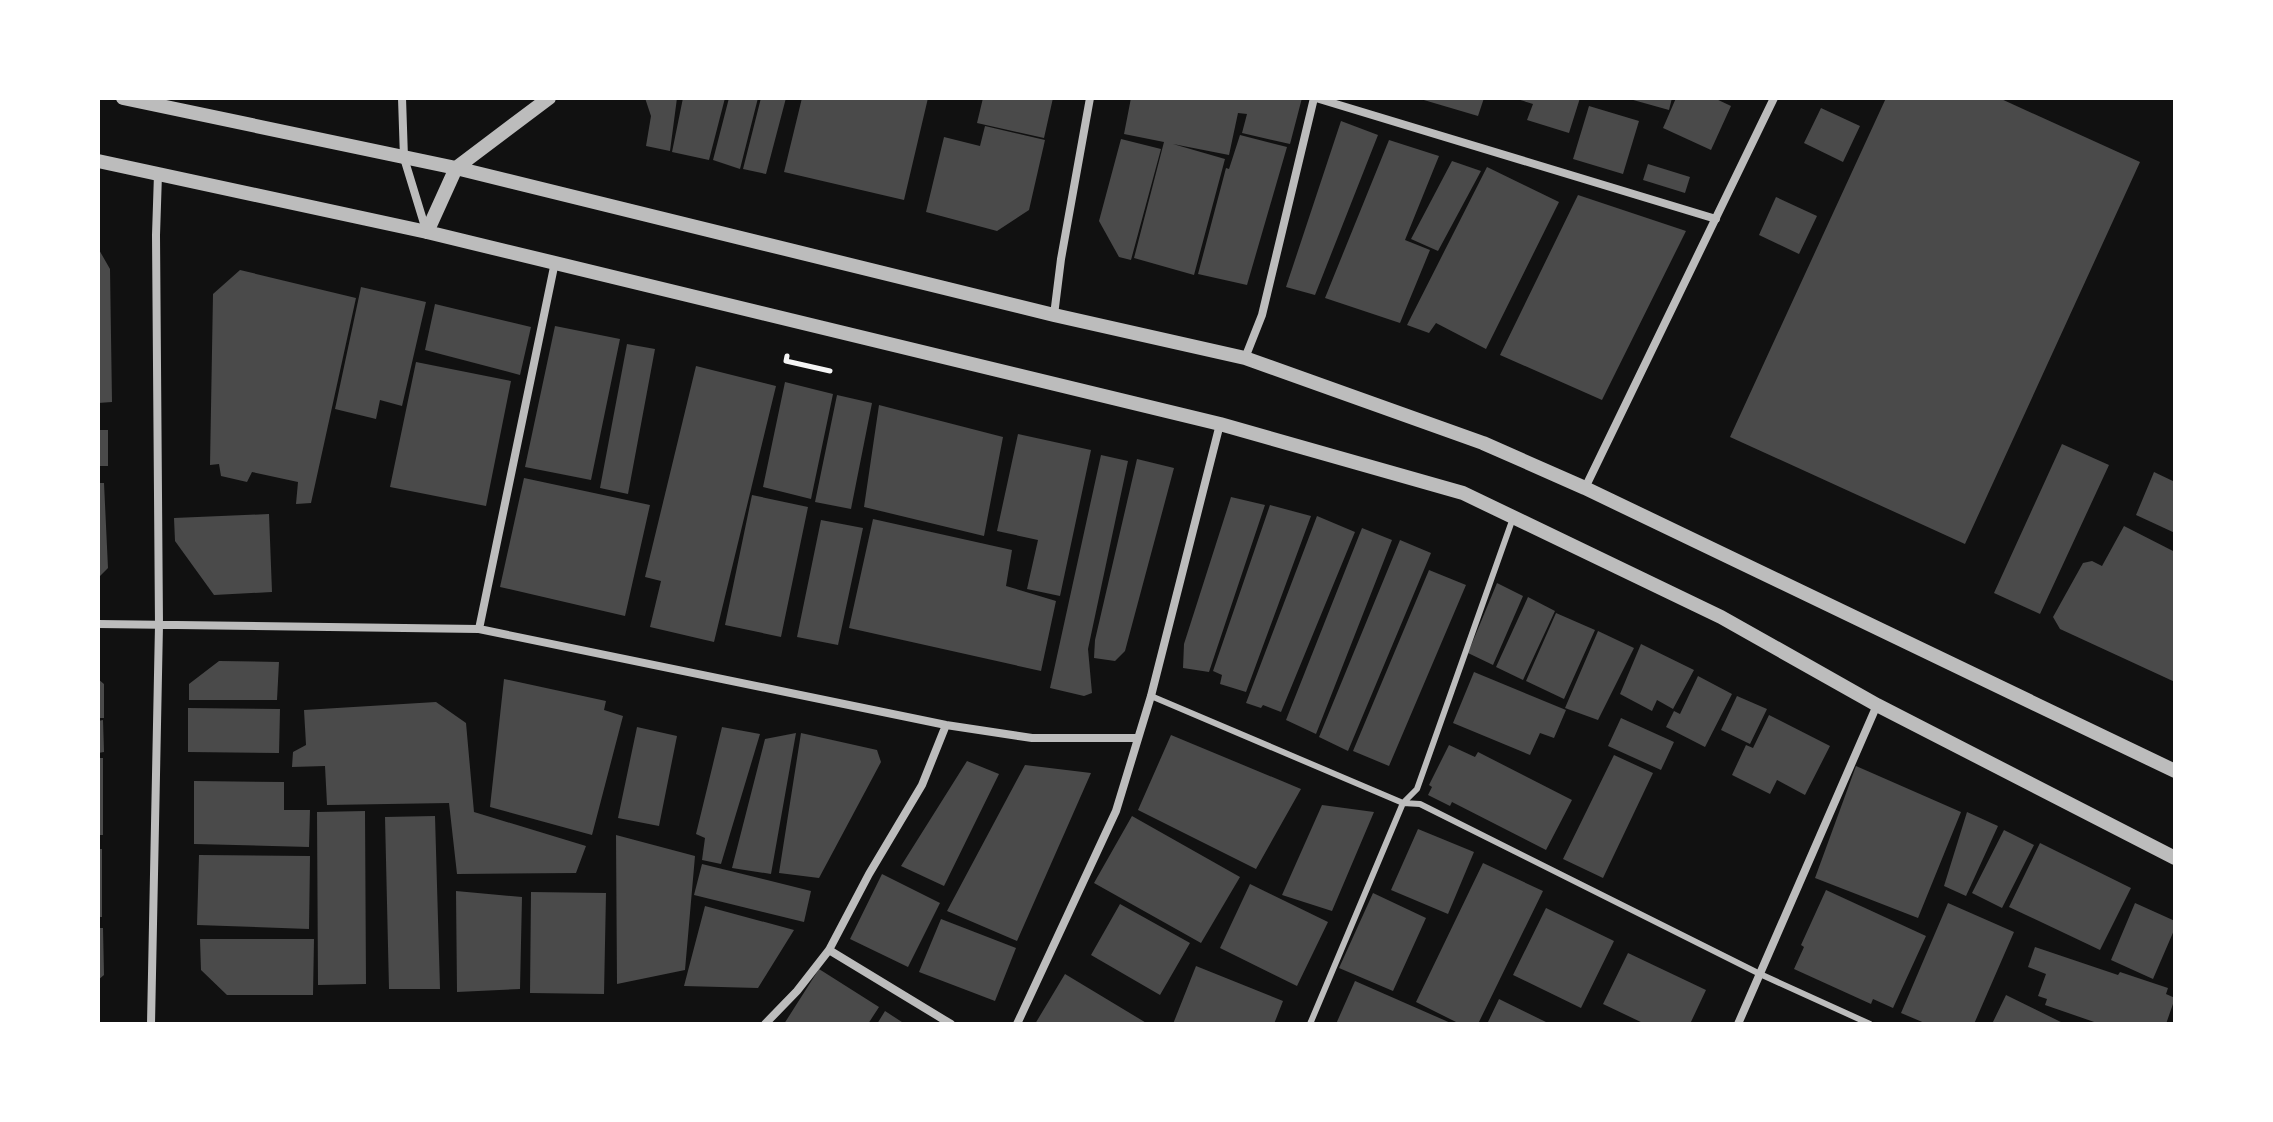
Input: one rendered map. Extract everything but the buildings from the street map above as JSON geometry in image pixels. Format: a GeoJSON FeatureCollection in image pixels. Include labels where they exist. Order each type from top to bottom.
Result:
{"type":"FeatureCollection","features":[{"type":"Feature","properties":{"kind":"street"},"geometry":{"type":"LineString","coordinates":[[123,98],[456,168],[1054,315],[1245,358],[1483,443],[1585,488],[2175,771]]}},
{"type":"Feature","properties":{"kind":"street"},"geometry":{"type":"LineString","coordinates":[[402,98],[404,158],[427,232]]}},
{"type":"Feature","properties":{"kind":"street"},"geometry":{"type":"LineString","coordinates":[[427,232],[456,168],[549,98]]}},
{"type":"Feature","properties":{"kind":"street"},"geometry":{"type":"LineString","coordinates":[[1054,315],[1090,98]]}},
{"type":"Feature","properties":{"kind":"street"},"geometry":{"type":"LineString","coordinates":[[1245,358],[1262,315],[1315,98],[1716,219]]}},
{"type":"Feature","properties":{"kind":"street"},"geometry":{"type":"LineString","coordinates":[[1585,488],[1774,98]]}},
{"type":"Feature","properties":{"kind":"street"},"geometry":{"type":"LineString","coordinates":[[98,161],[555,262],[1220,424],[1463,493],[1721,617],[1877,705],[2175,858]]}},
{"type":"Feature","properties":{"kind":"street"},"geometry":{"type":"LineString","coordinates":[[151,1024],[159,625],[158,173]]}},
{"type":"Feature","properties":{"kind":"street"},"geometry":{"type":"LineString","coordinates":[[479,629],[555,262]]}},
{"type":"Feature","properties":{"kind":"street"},"geometry":{"type":"LineString","coordinates":[[1017,1024],[1116,811],[1151,696],[1220,424]]}},
{"type":"Feature","properties":{"kind":"street"},"geometry":{"type":"LineString","coordinates":[[98,624],[479,629],[946,725],[1032,738],[1136,738]]}},
{"type":"Feature","properties":{"kind":"street"},"geometry":{"type":"LineString","coordinates":[[1738,1024],[1877,705]]}},
{"type":"Feature","properties":{"kind":"street"},"geometry":{"type":"LineString","coordinates":[[765,1024],[797,991],[829,950],[869,874],[922,785],[946,725]]}},
{"type":"Feature","properties":{"kind":"street"},"geometry":{"type":"LineString","coordinates":[[829,950],[951,1024]]}},
{"type":"Feature","properties":{"kind":"lane"},"geometry":{"type":"LineString","coordinates":[[1310,1024],[1403,803],[1417,789],[1513,518]]}},
{"type":"Feature","properties":{"kind":"lane"},"geometry":{"type":"LineString","coordinates":[[1151,696],[1403,803],[1420,804],[1760,974],[1870,1024]]}},
{"type":"Feature","properties":{"kind":"path"},"geometry":{"type":"LineString","coordinates":[[787,355],[786,361],[839,373]]}}]}
